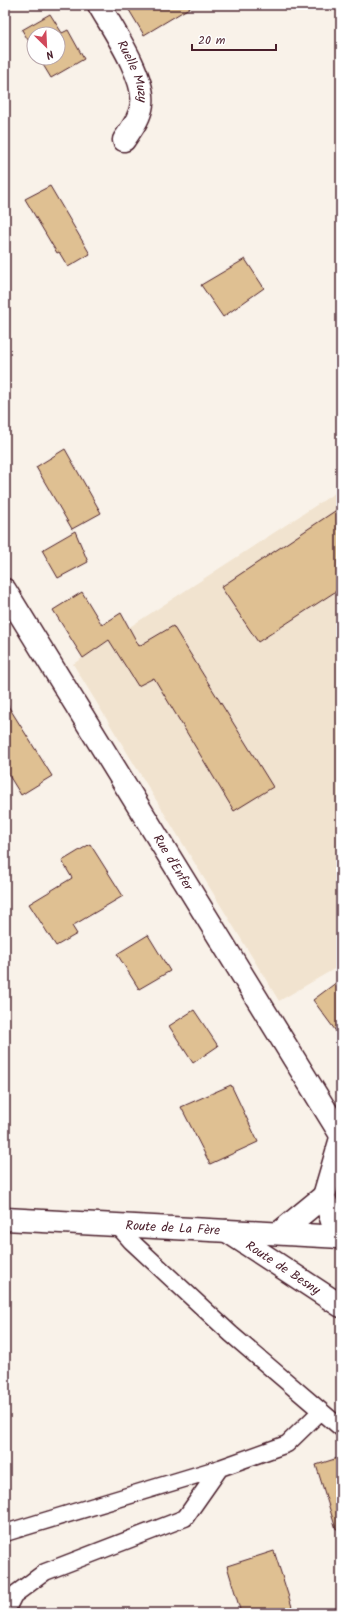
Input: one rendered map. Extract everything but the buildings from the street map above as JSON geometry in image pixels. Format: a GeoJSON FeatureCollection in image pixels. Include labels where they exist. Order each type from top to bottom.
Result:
{"type":"FeatureCollection","features":[{"type":"Feature","properties":{"kind":"street","name":"Ruelle Muzy"},"geometry":{"type":"LineString","coordinates":[[99,5],[126,52],[139,80],[142,93],[139,118],[124,140]]}},
{"type":"Feature","properties":{"kind":"street","name":"Rue d'Enfer"},"geometry":{"type":"LineString","coordinates":[[5,590],[341,1136],[324,1196]]}},
{"type":"Feature","properties":{"kind":"street"},"geometry":{"type":"LineString","coordinates":[[279,1233],[324,1196],[340,1241]]}},
{"type":"Feature","properties":{"kind":"street","name":"Route de La Fère"},"geometry":{"type":"LineString","coordinates":[[5,1219],[279,1233],[340,1241]]}},
{"type":"Feature","properties":{"kind":"street","name":"Route de Besny"},"geometry":{"type":"LineString","coordinates":[[226,1230],[341,1306]]}},
{"type":"Feature","properties":{"kind":"lane"},"geometry":{"type":"LineString","coordinates":[[117,1225],[131,1241],[231,1334],[341,1428]]}},
{"type":"Feature","properties":{"kind":"lane"},"geometry":{"type":"LineString","coordinates":[[8,1530],[220,1468],[287,1444],[321,1411]]}},
{"type":"Feature","properties":{"kind":"lane"},"geometry":{"type":"LineString","coordinates":[[5,1613],[14,1595],[45,1572],[185,1518],[220,1468]]}},
{"type":"Feature","properties":{"kind":"shaded area"},"geometry":{"type":"Polygon","coordinates":[[[341,489],[341,965],[279,1001],[73,664],[341,489]]]}}]}
